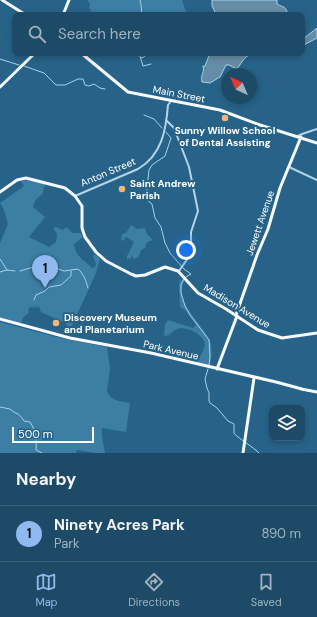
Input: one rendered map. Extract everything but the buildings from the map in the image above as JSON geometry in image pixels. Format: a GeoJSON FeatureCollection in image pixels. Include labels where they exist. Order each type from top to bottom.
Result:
{"type":"FeatureCollection","features":[{"type":"Feature","properties":{"kind":"main road"},"geometry":{"type":"LineString","coordinates":[[2,0],[21,12]]}},
{"type":"Feature","properties":{"kind":"main road"},"geometry":{"type":"LineString","coordinates":[[64,12],[69,0]]}},
{"type":"Feature","properties":{"kind":"main road"},"geometry":{"type":"LineString","coordinates":[[0,87],[32,56]]}},
{"type":"Feature","properties":{"kind":"main road","name":"Main Street"},"geometry":{"type":"LineString","coordinates":[[85,56],[124,89],[165,100],[220,110],[261,125],[317,142]]}},
{"type":"Feature","properties":{"kind":"main road","name":"Jewett Avenue"},"geometry":{"type":"LineString","coordinates":[[217,369],[257,254],[269,225],[280,188],[300,137]]}},
{"type":"Feature","properties":{"kind":"main road"},"geometry":{"type":"LineString","coordinates":[[0,192],[17,180],[26,178],[62,187],[75,196],[82,208],[82,226],[84,235],[96,252],[106,261],[136,276],[145,275],[165,267],[181,268]]}},
{"type":"Feature","properties":{"kind":"main road","name":"Madison Avenue"},"geometry":{"type":"LineString","coordinates":[[181,268],[185,278],[198,293],[258,330],[280,338],[317,333]]}},
{"type":"Feature","properties":{"kind":"main road","name":"Park Avenue"},"geometry":{"type":"LineString","coordinates":[[0,319],[70,338],[151,354],[317,392]]}},
{"type":"Feature","properties":{"kind":"main road"},"geometry":{"type":"LineString","coordinates":[[243,453],[254,378]]}},
{"type":"Feature","properties":{"kind":"street"},"geometry":{"type":"LineString","coordinates":[[165,100],[168,105],[171,101]]}},
{"type":"Feature","properties":{"kind":"street","name":"Anton Street"},"geometry":{"type":"LineString","coordinates":[[75,196],[142,166],[159,149],[168,105]]}},
{"type":"Feature","properties":{"kind":"street"},"geometry":{"type":"LineString","coordinates":[[166,120],[174,128],[189,167],[198,211],[192,232],[190,252],[181,268]]}},
{"type":"Feature","properties":{"kind":"street"},"geometry":{"type":"LineString","coordinates":[[300,137],[302,134],[317,129]]}},
{"type":"Feature","properties":{"kind":"street"},"geometry":{"type":"LineString","coordinates":[[289,167],[317,180]]}},
{"type":"Feature","properties":{"kind":"shaded area"},"geometry":{"type":"Polygon","coordinates":[[[87,0],[182,0],[186,12],[90,12],[90,4],[87,0]]]}},
{"type":"Feature","properties":{"kind":"shaded area"},"geometry":{"type":"Polygon","coordinates":[[[212,0],[277,0],[277,4],[283,7],[287,12],[215,12],[212,6],[212,0]]]}},
{"type":"Feature","properties":{"kind":"shaded area"},"geometry":{"type":"Polygon","coordinates":[[[317,28],[317,38],[305,44],[305,37],[317,28]]]}},
{"type":"Feature","properties":{"kind":"shaded area"},"geometry":{"type":"Polygon","coordinates":[[[209,56],[248,56],[238,68],[226,65],[224,68],[221,68],[220,77],[210,83],[202,82],[203,66],[205,66],[209,56]]]}},
{"type":"Feature","properties":{"kind":"shaded area"},"geometry":{"type":"Polygon","coordinates":[[[29,180],[45,184],[42,195],[36,200],[33,207],[45,217],[29,237],[49,247],[56,242],[57,234],[54,227],[63,230],[66,227],[73,233],[81,233],[83,237],[74,244],[75,249],[81,258],[92,268],[95,267],[96,264],[93,256],[96,254],[100,259],[96,273],[70,330],[66,329],[67,324],[41,312],[39,307],[34,305],[39,308],[29,308],[28,314],[24,316],[21,323],[0,317],[0,243],[8,224],[4,210],[0,203],[24,186],[21,181],[29,180]]]}},
{"type":"Feature","properties":{"kind":"shaded area"},"geometry":{"type":"Polygon","coordinates":[[[131,225],[137,229],[145,228],[147,234],[153,240],[147,242],[145,248],[141,250],[139,256],[135,259],[133,258],[133,255],[131,258],[127,259],[134,242],[126,237],[123,241],[121,240],[122,234],[126,233],[131,225]]]}},
{"type":"Feature","properties":{"kind":"shaded area"},"geometry":{"type":"Polygon","coordinates":[[[183,279],[182,296],[190,312],[206,334],[211,344],[212,350],[210,366],[197,362],[205,345],[204,341],[198,334],[188,329],[179,328],[174,330],[169,335],[164,336],[165,325],[168,320],[193,328],[196,325],[186,311],[180,307],[179,284],[183,279]]]}},
{"type":"Feature","properties":{"kind":"shaded area"},"geometry":{"type":"Polygon","coordinates":[[[0,322],[60,338],[107,347],[110,369],[107,391],[108,394],[113,399],[130,403],[126,432],[102,428],[105,453],[77,450],[76,453],[0,453],[0,322]]]}},
{"type":"Feature","properties":{"kind":"waterway"},"geometry":{"type":"LineString","coordinates":[[140,0],[141,4]]}},
{"type":"Feature","properties":{"kind":"waterway"},"geometry":{"type":"LineString","coordinates":[[141,5],[142,12]]}},
{"type":"Feature","properties":{"kind":"waterway"},"geometry":{"type":"LineString","coordinates":[[140,56],[143,66],[151,64]]}},
{"type":"Feature","properties":{"kind":"waterway"},"geometry":{"type":"LineString","coordinates":[[141,58],[145,56]]}},
{"type":"Feature","properties":{"kind":"waterway"},"geometry":{"type":"LineString","coordinates":[[0,59],[19,65]]}},
{"type":"Feature","properties":{"kind":"waterway"},"geometry":{"type":"LineString","coordinates":[[24,66],[44,73],[56,85],[65,85],[78,79],[83,79],[85,85],[89,86],[94,84],[105,89]]}},
{"type":"Feature","properties":{"kind":"waterway"},"geometry":{"type":"LineString","coordinates":[[144,115],[154,119],[162,128]]}},
{"type":"Feature","properties":{"kind":"waterway"},"geometry":{"type":"LineString","coordinates":[[166,132],[171,138],[165,156],[152,165],[149,170],[146,199],[152,204],[155,218],[161,227],[165,243],[170,253],[184,269],[191,274],[186,277]]}},
{"type":"Feature","properties":{"kind":"waterway"},"geometry":{"type":"LineString","coordinates":[[0,259],[7,270]]}},
{"type":"Feature","properties":{"kind":"waterway"},"geometry":{"type":"LineString","coordinates":[[20,271],[37,266],[50,266],[64,271],[78,269],[86,280],[88,288]]}},
{"type":"Feature","properties":{"kind":"waterway"},"geometry":{"type":"LineString","coordinates":[[0,272],[7,270],[15,271]]}},
{"type":"Feature","properties":{"kind":"waterway"},"geometry":{"type":"LineString","coordinates":[[34,300],[36,295],[45,291],[49,287],[61,285],[71,276],[71,271]]}},
{"type":"Feature","properties":{"kind":"waterway"},"geometry":{"type":"LineString","coordinates":[[184,279],[181,285],[181,293],[185,306],[209,340],[209,365]]}},
{"type":"Feature","properties":{"kind":"waterway"},"geometry":{"type":"LineString","coordinates":[[208,369],[205,379],[210,403],[217,408],[228,421],[234,424],[235,435],[259,453]]}},
{"type":"Feature","properties":{"kind":"waterway"},"geometry":{"type":"LineString","coordinates":[[0,407],[10,409],[19,414],[24,421],[30,422],[36,435],[36,450],[42,453]]}},
{"type":"Feature","properties":{"kind":"place","name":"Sunny Willow School of Dental Assisting"},"geometry":{"type":"Point","coordinates":[225,118]}},
{"type":"Feature","properties":{"kind":"place","name":"Saint Andrew Parish"},"geometry":{"type":"Point","coordinates":[122,189]}},
{"type":"Feature","properties":{"kind":"place","name":"Ninety Acres Park"},"geometry":{"type":"Point","coordinates":[45,288]}},
{"type":"Feature","properties":{"kind":"place","name":"Discovery Museum and Planetarium"},"geometry":{"type":"Point","coordinates":[56,323]}}]}
